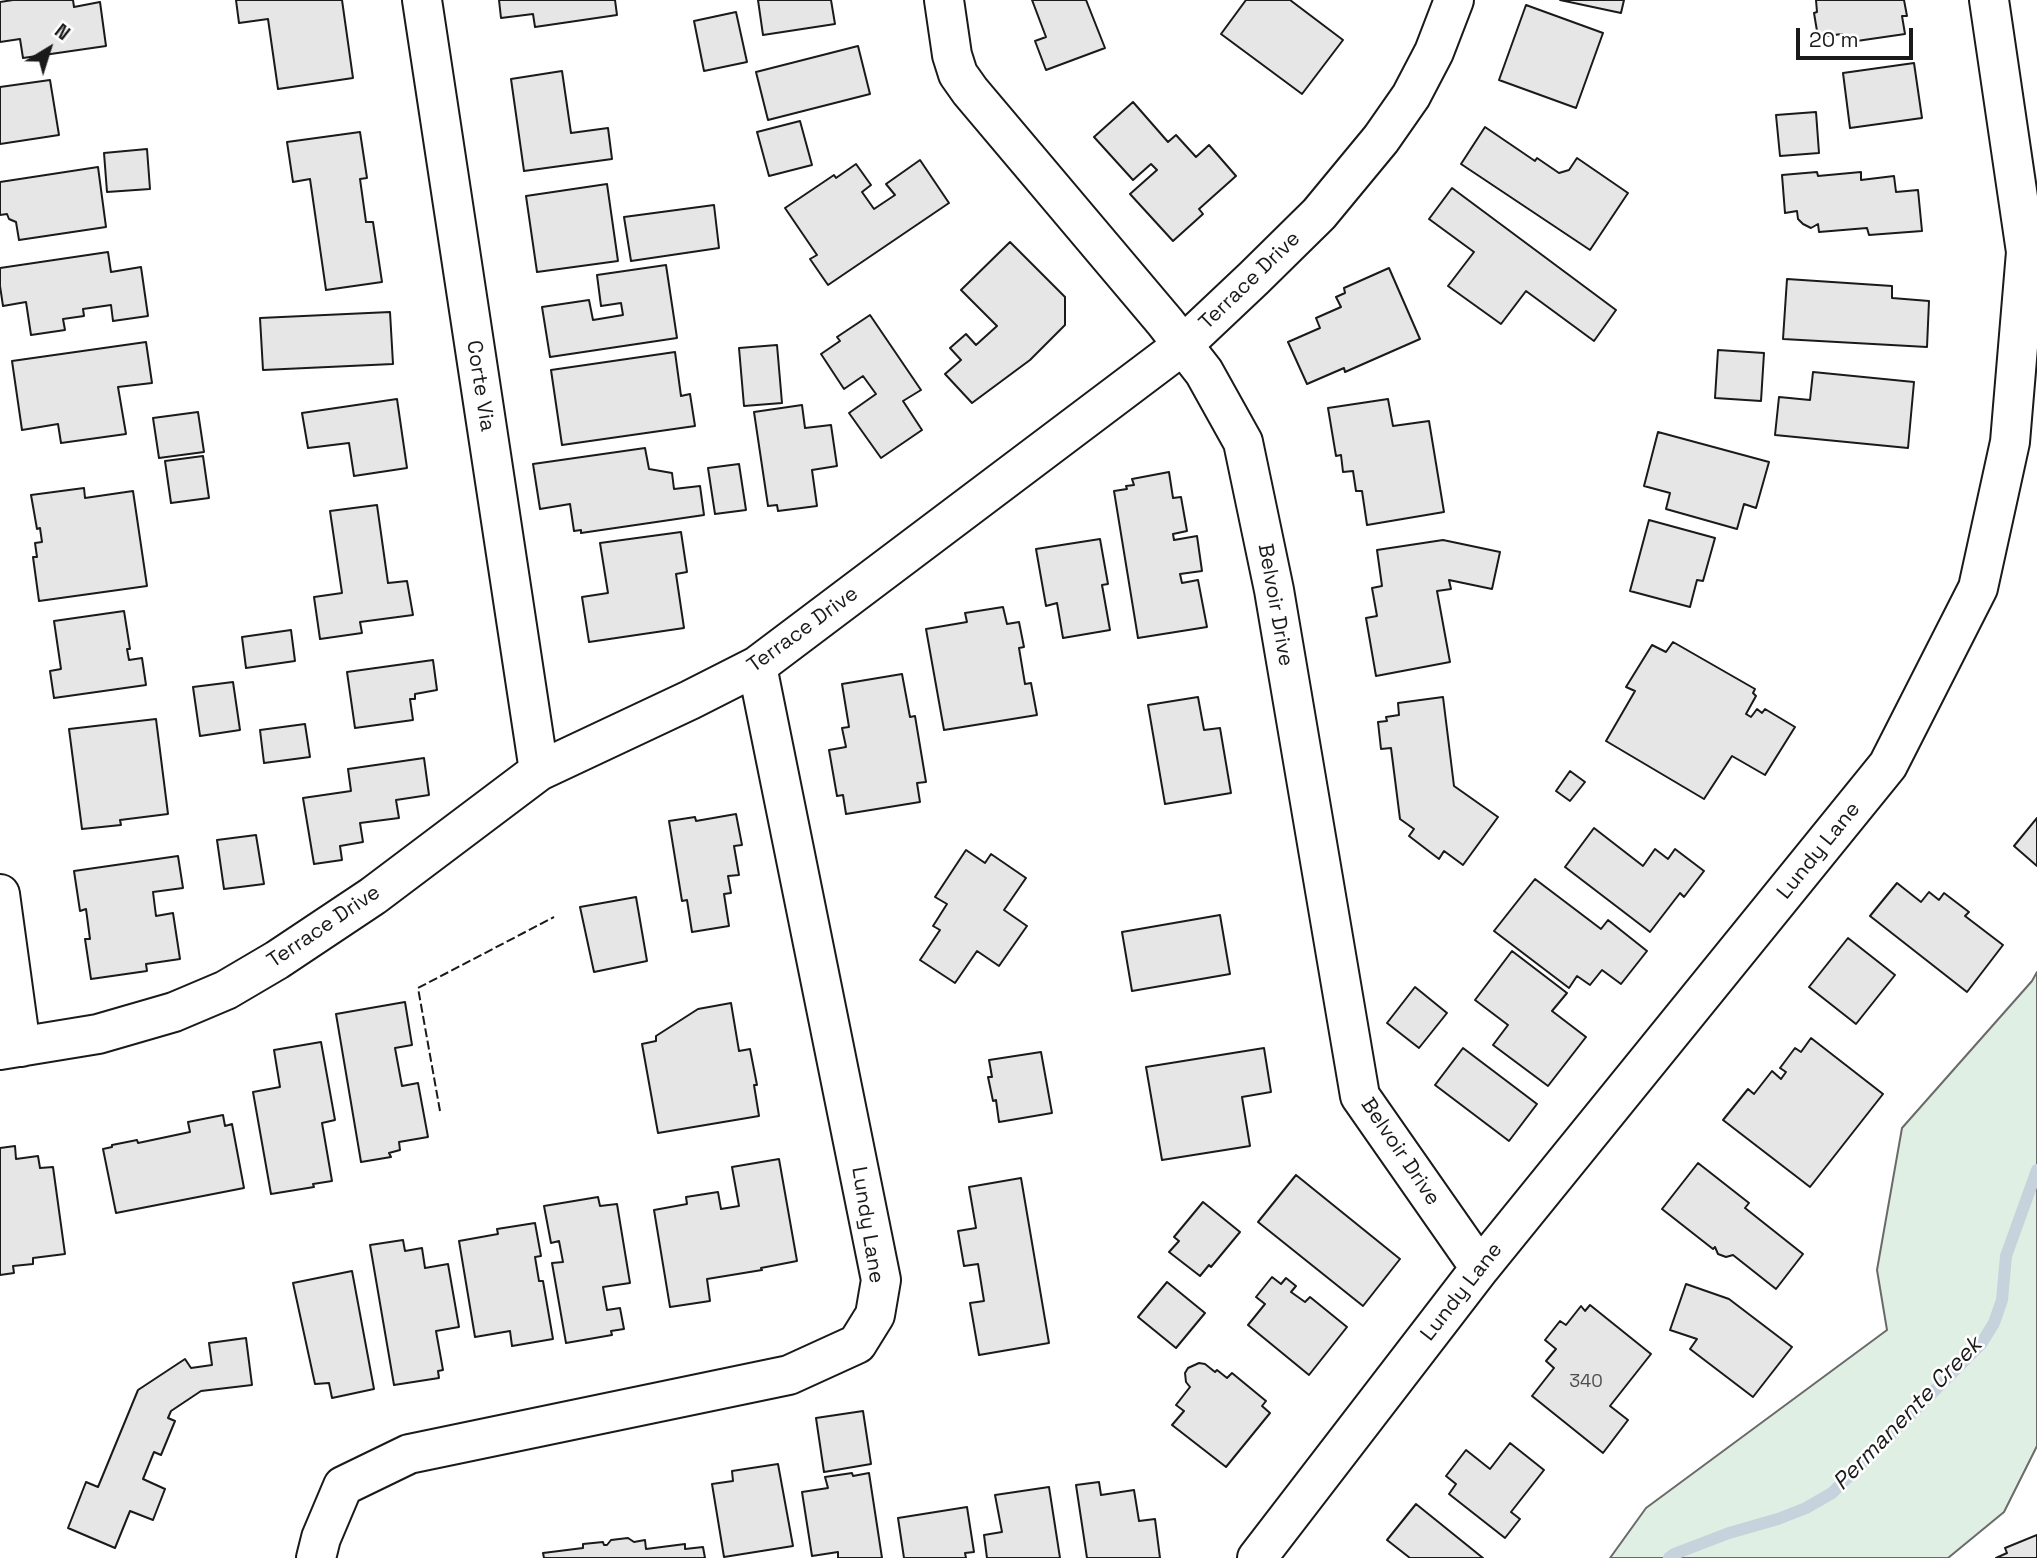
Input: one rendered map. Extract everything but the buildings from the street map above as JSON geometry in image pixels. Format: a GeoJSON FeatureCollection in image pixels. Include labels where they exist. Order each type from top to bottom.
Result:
{"type":"FeatureCollection","features":[{"type":"Feature","properties":{"kind":"street","name":"Corte Via"},"geometry":{"type":"LineString","coordinates":[[422,0],[539,771]]}},
{"type":"Feature","properties":{"kind":"street","name":"Belvoir Drive"},"geometry":{"type":"LineString","coordinates":[[944,0],[952,55],[958,74],[1204,372],[1243,442],[1276,604],[1360,1096],[1480,1268]]}},
{"type":"Feature","properties":{"kind":"street","name":"Terrace Drive"},"geometry":{"type":"LineString","coordinates":[[10,1049],[108,1032],[174,1012],[226,990],[277,960],[373,896],[539,771],[690,701],[757,666],[1183,345],[1319,214],[1381,139],[1411,96],[1454,0]]}},
{"type":"Feature","properties":{"kind":"street","name":"Lundy Lane"},"geometry":{"type":"LineString","coordinates":[[1256,1558],[1480,1268],[1888,765],[1978,588],[2010,442],[2026,252],[1989,0]]}},
{"type":"Feature","properties":{"kind":"street","name":"Lundy Lane"},"geometry":{"type":"LineString","coordinates":[[316,1558],[321,1538],[343,1486],[409,1454],[789,1375],[857,1344],[875,1315],[881,1280],[757,666]]}},
{"type":"Feature","properties":{"kind":"street"},"geometry":{"type":"LineString","coordinates":[[0,894],[10,1049]]}},
{"type":"Feature","properties":{"kind":"green space"},"geometry":{"type":"Polygon","coordinates":[[[2037,972],[2037,1446],[2004,1512],[1948,1558],[1610,1558],[1646,1508],[1887,1330],[1877,1270],[1902,1128],[2032,981],[2037,972]]]}},
{"type":"Feature","properties":{"kind":"waterway","name":"Permanente Creek"},"geometry":{"type":"LineString","coordinates":[[1669,1558],[1729,1533],[1806,1508],[1832,1493],[1981,1344],[1994,1323],[2002,1300],[2006,1256],[2037,1170]]}},
{"type":"Feature","properties":{"kind":"fence"},"geometry":{"type":"LineString","coordinates":[[440,1111],[418,988],[554,917]]}}]}
